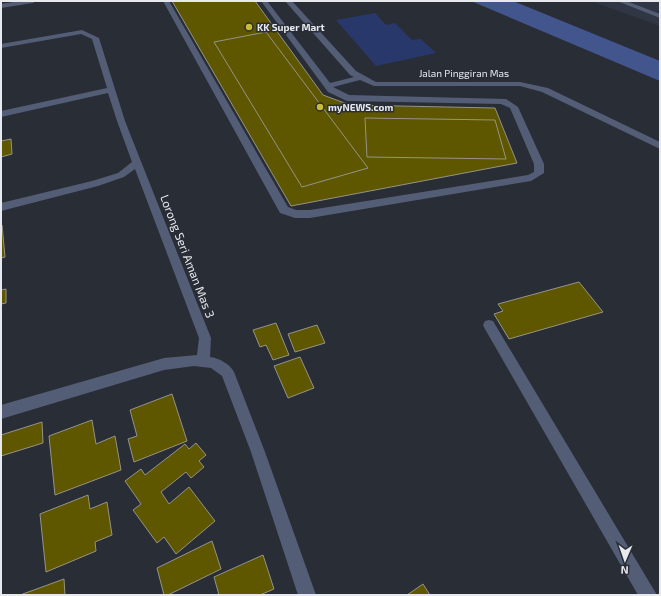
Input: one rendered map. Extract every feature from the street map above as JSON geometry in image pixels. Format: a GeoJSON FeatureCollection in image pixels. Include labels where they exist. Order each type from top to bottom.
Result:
{"type":"FeatureCollection","features":[{"type":"Feature","properties":{"kind":"street"},"geometry":{"type":"LineString","coordinates":[[1,6],[33,1]]}},
{"type":"Feature","properties":{"kind":"street"},"geometry":{"type":"LineString","coordinates":[[166,1],[284,210],[295,214],[310,214],[531,178],[539,173],[539,164],[514,107],[503,101],[462,99],[347,98],[331,90],[328,86],[292,21],[264,1]]}},
{"type":"Feature","properties":{"kind":"street","name":"Jalan Pinggiran Mas"},"geometry":{"type":"LineString","coordinates":[[288,1],[292,21],[353,73],[374,84],[520,84],[545,90],[660,146]]}},
{"type":"Feature","properties":{"kind":"street"},"geometry":{"type":"LineString","coordinates":[[620,1],[660,16]]}},
{"type":"Feature","properties":{"kind":"street","name":"Lorong Seri Aman Mas 3"},"geometry":{"type":"LineString","coordinates":[[1,46],[82,32],[95,38],[110,90],[121,121],[205,338],[203,362]]}},
{"type":"Feature","properties":{"kind":"street"},"geometry":{"type":"LineString","coordinates":[[328,86],[361,77]]}},
{"type":"Feature","properties":{"kind":"street"},"geometry":{"type":"LineString","coordinates":[[458,84],[462,99]]}},
{"type":"Feature","properties":{"kind":"street"},"geometry":{"type":"LineString","coordinates":[[1,114],[110,90]]}},
{"type":"Feature","properties":{"kind":"street"},"geometry":{"type":"LineString","coordinates":[[1,207],[114,177],[126,172],[138,162]]}},
{"type":"Feature","properties":{"kind":"street"},"geometry":{"type":"LineString","coordinates":[[489,325],[648,595]]}},
{"type":"Feature","properties":{"kind":"street"},"geometry":{"type":"LineString","coordinates":[[1,412],[164,364],[194,360],[214,363],[227,372],[258,452],[307,595]]}},
{"type":"Feature","properties":{"kind":"shaded area"},"geometry":{"type":"Polygon","coordinates":[[[471,1],[513,1],[660,61],[660,81],[471,1]]]}},
{"type":"Feature","properties":{"kind":"shaded area"},"geometry":{"type":"Polygon","coordinates":[[[593,1],[660,1],[660,26],[599,4],[593,1]]]}},
{"type":"Feature","properties":{"kind":"shaded area"},"geometry":{"type":"Polygon","coordinates":[[[375,13],[386,25],[395,23],[412,40],[421,39],[436,53],[376,66],[336,20],[375,13]]]}},
{"type":"Feature","properties":{"kind":"building"},"geometry":{"type":"Polygon","coordinates":[[[172,1],[255,1],[323,95],[350,105],[495,108],[517,163],[291,206],[172,1]]]}},
{"type":"Feature","properties":{"kind":"building"},"geometry":{"type":"Polygon","coordinates":[[[266,32],[368,168],[302,187],[214,42],[266,32]]]}},
{"type":"Feature","properties":{"kind":"building"},"geometry":{"type":"Polygon","coordinates":[[[365,118],[495,120],[506,159],[367,157],[365,118]]]}},
{"type":"Feature","properties":{"kind":"building"},"geometry":{"type":"Polygon","coordinates":[[[11,139],[12,154],[1,157],[1,141],[11,139]]]}},
{"type":"Feature","properties":{"kind":"building"},"geometry":{"type":"Polygon","coordinates":[[[1,225],[5,257],[1,258],[1,225]]]}},
{"type":"Feature","properties":{"kind":"building"},"geometry":{"type":"Polygon","coordinates":[[[579,282],[603,312],[509,339],[494,314],[503,311],[498,304],[579,282]]]}},
{"type":"Feature","properties":{"kind":"building"},"geometry":{"type":"Polygon","coordinates":[[[6,289],[6,303],[1,304],[1,290],[6,289]]]}},
{"type":"Feature","properties":{"kind":"building"},"geometry":{"type":"Polygon","coordinates":[[[276,323],[289,355],[273,360],[266,345],[260,347],[253,330],[276,323]]]}},
{"type":"Feature","properties":{"kind":"building"},"geometry":{"type":"Polygon","coordinates":[[[317,325],[325,343],[295,352],[288,334],[317,325]]]}},
{"type":"Feature","properties":{"kind":"building"},"geometry":{"type":"Polygon","coordinates":[[[300,357],[314,388],[288,398],[274,366],[300,357]]]}},
{"type":"Feature","properties":{"kind":"building"},"geometry":{"type":"Polygon","coordinates":[[[172,394],[187,441],[134,462],[128,439],[137,436],[130,410],[172,394]]]}},
{"type":"Feature","properties":{"kind":"building"},"geometry":{"type":"Polygon","coordinates":[[[92,420],[96,444],[115,436],[121,470],[55,495],[49,436],[92,420]]]}},
{"type":"Feature","properties":{"kind":"building"},"geometry":{"type":"Polygon","coordinates":[[[42,422],[43,443],[1,456],[1,435],[42,422]]]}},
{"type":"Feature","properties":{"kind":"building"},"geometry":{"type":"Polygon","coordinates":[[[196,443],[206,455],[199,461],[204,467],[191,478],[186,472],[161,492],[169,504],[189,487],[215,521],[176,554],[164,537],[157,543],[133,510],[141,504],[125,481],[141,469],[145,475],[185,444],[189,449],[196,443]]]}},
{"type":"Feature","properties":{"kind":"building"},"geometry":{"type":"Polygon","coordinates":[[[88,495],[90,509],[107,502],[112,535],[95,542],[96,551],[46,572],[40,514],[88,495]]]}},
{"type":"Feature","properties":{"kind":"building"},"geometry":{"type":"Polygon","coordinates":[[[212,541],[221,569],[168,595],[164,595],[157,568],[212,541]]]}},
{"type":"Feature","properties":{"kind":"building"},"geometry":{"type":"Polygon","coordinates":[[[263,555],[274,589],[260,595],[219,595],[214,577],[263,555]]]}},
{"type":"Feature","properties":{"kind":"building"},"geometry":{"type":"Polygon","coordinates":[[[64,579],[65,595],[20,595],[64,579]]]}},
{"type":"Feature","properties":{"kind":"building"},"geometry":{"type":"Polygon","coordinates":[[[423,584],[430,595],[407,595],[423,584]]]}},
{"type":"Feature","properties":{"kind":"place","name":"KK Super Mart"},"geometry":{"type":"Point","coordinates":[249,27]}},
{"type":"Feature","properties":{"kind":"place","name":"myNEWS.com"},"geometry":{"type":"Point","coordinates":[320,107]}}]}
